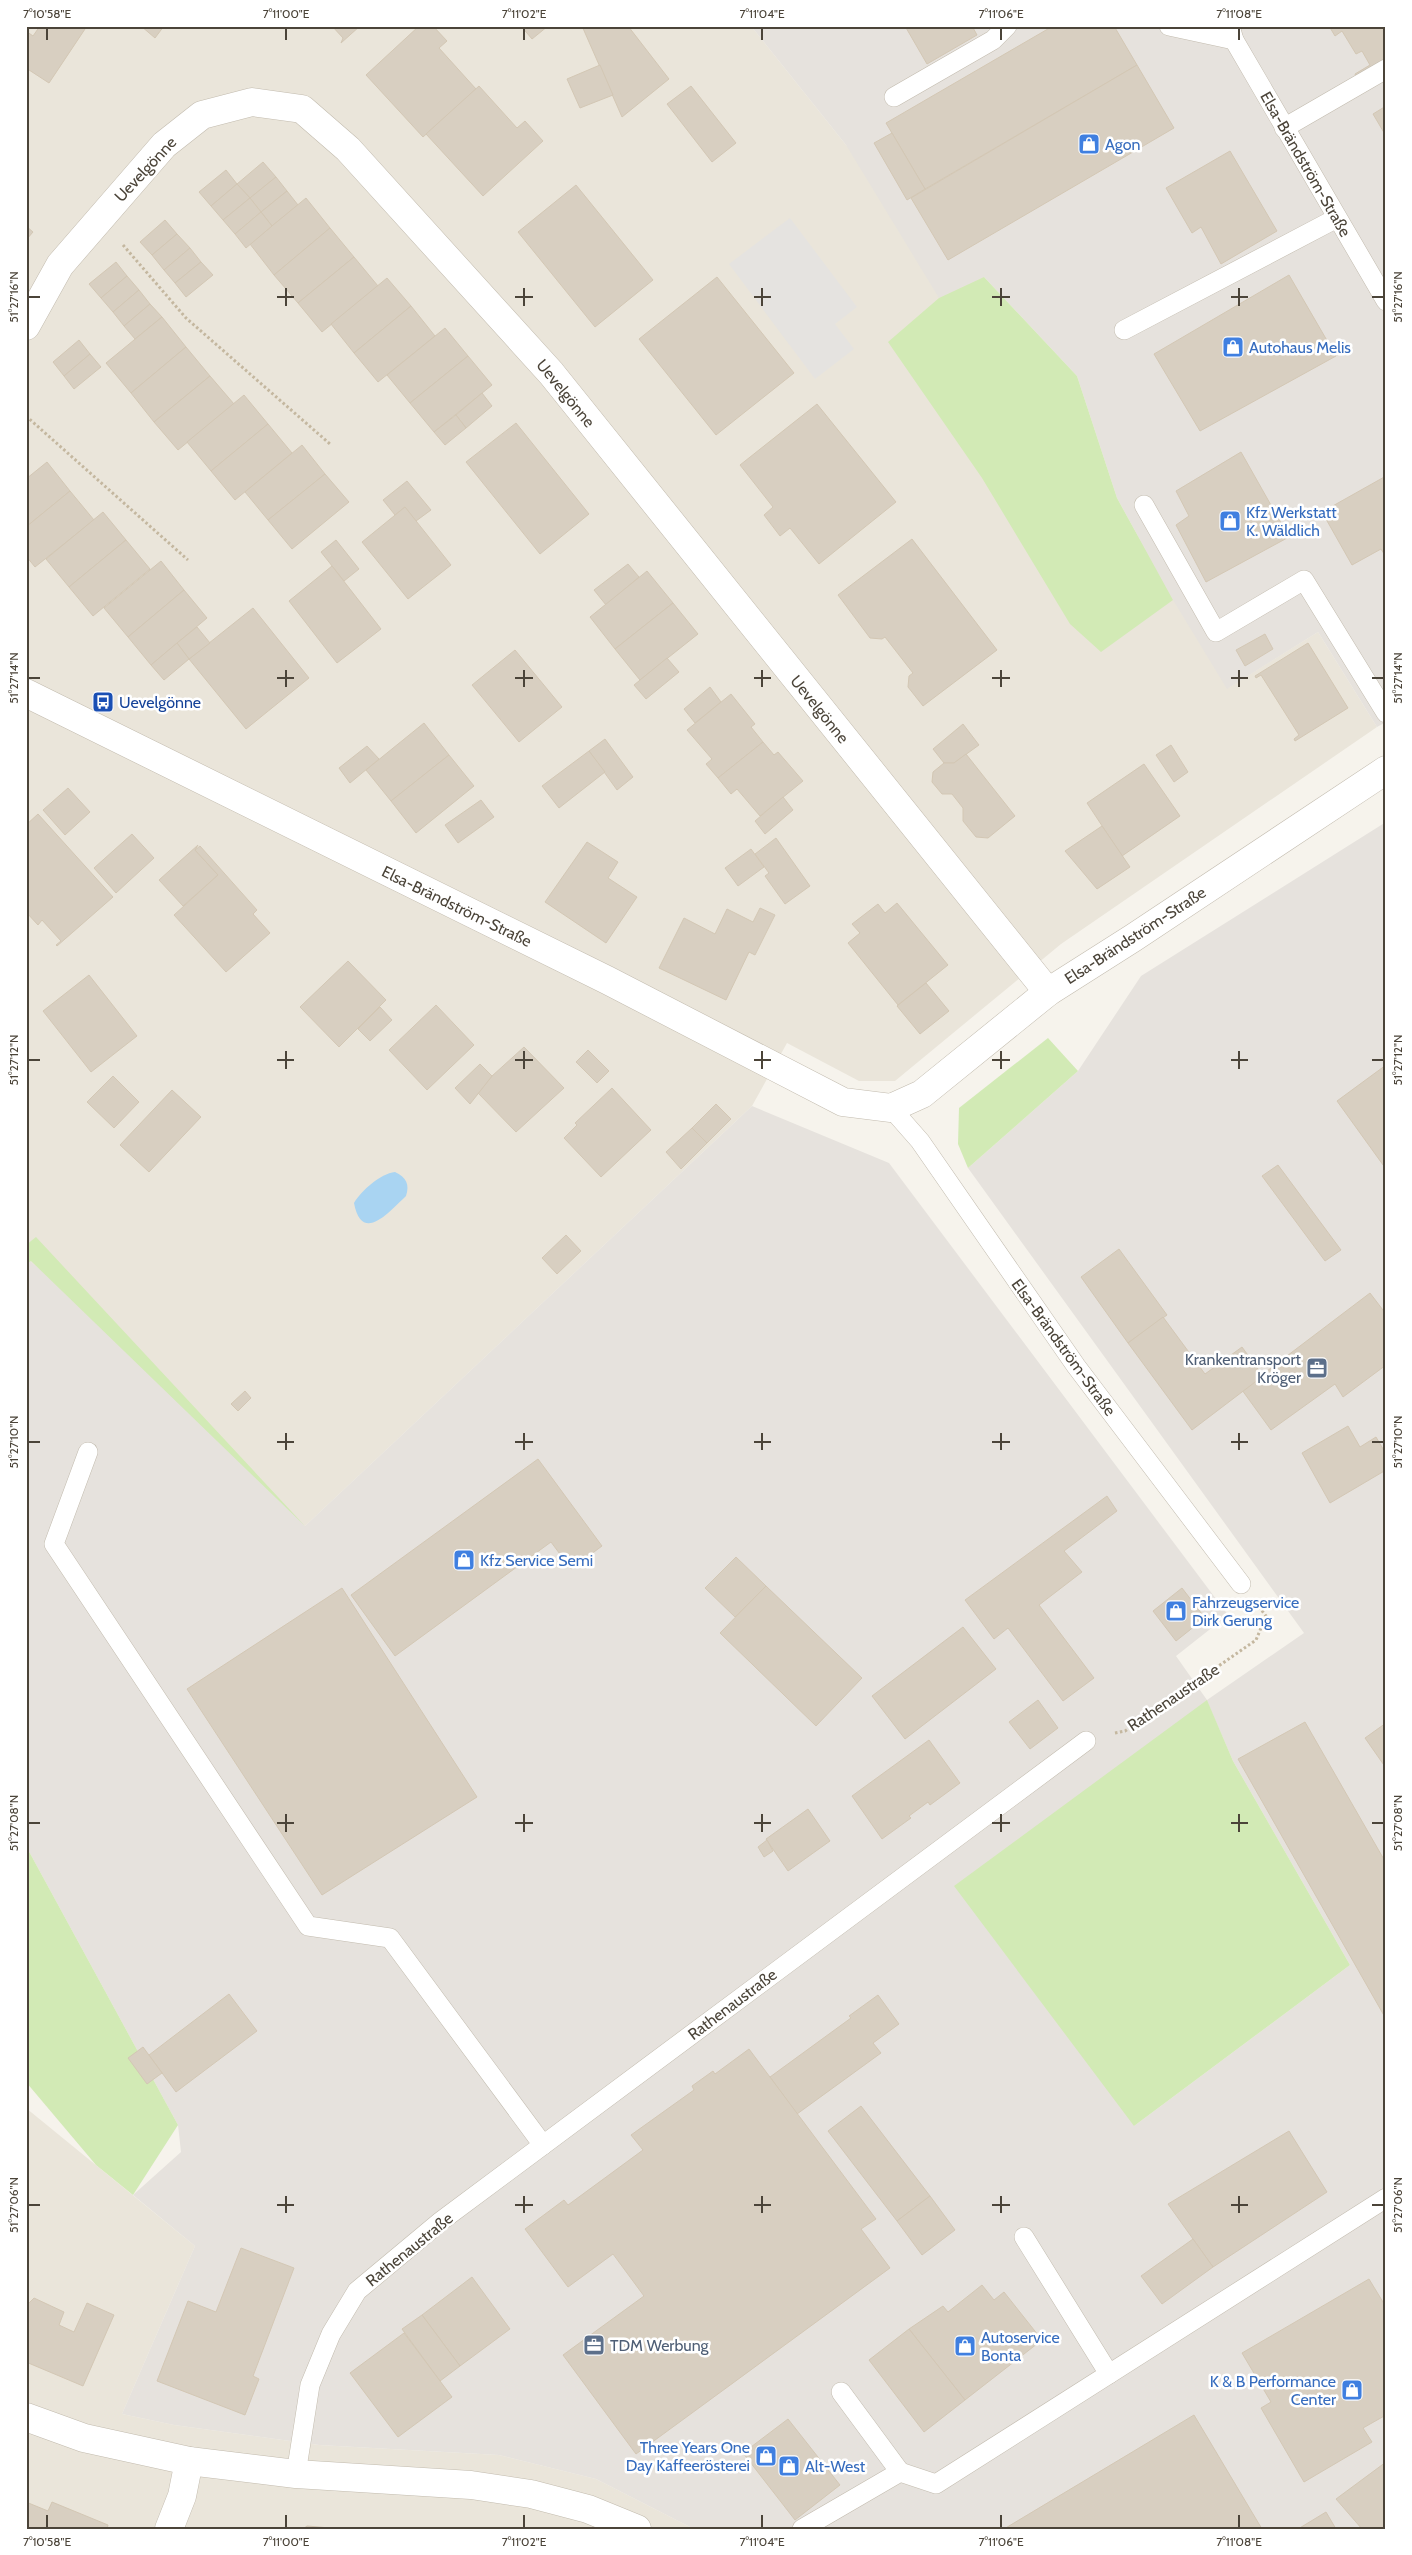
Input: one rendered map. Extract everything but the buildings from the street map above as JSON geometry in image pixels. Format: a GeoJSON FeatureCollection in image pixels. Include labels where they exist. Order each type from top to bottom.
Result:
{"type":"FeatureCollection","features":[{"type":"Feature","properties":{"kind":"street","name":"Uevelgönne"},"geometry":{"type":"LineString","coordinates":[[26,326],[60,265],[164,146],[202,114],[252,102],[302,109],[348,149],[551,374],[1048,992]]}},
{"type":"Feature","properties":{"kind":"street","name":"Elsa-Brändström-Straße"},"geometry":{"type":"LineString","coordinates":[[26,693],[607,980],[842,1102],[891,1108],[922,1094],[1048,992],[1386,770]]}},
{"type":"Feature","properties":{"kind":"street"},"geometry":{"type":"LineString","coordinates":[[26,2417],[84,2438],[190,2461],[296,2474],[471,2485],[532,2494],[588,2509],[637,2529]]}},
{"type":"Feature","properties":{"kind":"street"},"geometry":{"type":"LineString","coordinates":[[169,2529],[182,2496],[190,2461]]}},
{"type":"Feature","properties":{"kind":"lane"},"geometry":{"type":"LineString","coordinates":[[894,97],[993,40],[1007,26]]}},
{"type":"Feature","properties":{"kind":"lane"},"geometry":{"type":"LineString","coordinates":[[1169,26],[1232,33]]}},
{"type":"Feature","properties":{"kind":"lane","name":"Elsa-Brändström-Straße"},"geometry":{"type":"LineString","coordinates":[[1232,33],[1284,128],[1337,218],[1383,288]]}},
{"type":"Feature","properties":{"kind":"lane"},"geometry":{"type":"LineString","coordinates":[[1284,128],[1386,69]]}},
{"type":"Feature","properties":{"kind":"lane"},"geometry":{"type":"LineString","coordinates":[[1124,330],[1337,218]]}},
{"type":"Feature","properties":{"kind":"lane"},"geometry":{"type":"LineString","coordinates":[[1144,505],[1216,632],[1304,580],[1386,713]]}},
{"type":"Feature","properties":{"kind":"lane","name":"Elsa-Brändström-Straße"},"geometry":{"type":"LineString","coordinates":[[891,1108],[920,1141],[1076,1366],[1241,1584]]}},
{"type":"Feature","properties":{"kind":"lane"},"geometry":{"type":"LineString","coordinates":[[88,1452],[54,1544],[308,1926],[390,1938],[544,2145]]}},
{"type":"Feature","properties":{"kind":"lane","name":"Rathenaustraße"},"geometry":{"type":"LineString","coordinates":[[296,2474],[310,2385],[331,2334],[357,2291],[441,2221],[1086,1741]]}},
{"type":"Feature","properties":{"kind":"lane"},"geometry":{"type":"LineString","coordinates":[[841,2392],[900,2472],[936,2484],[1386,2198]]}},
{"type":"Feature","properties":{"kind":"lane"},"geometry":{"type":"LineString","coordinates":[[1024,2237],[1109,2374]]}},
{"type":"Feature","properties":{"kind":"lane"},"geometry":{"type":"LineString","coordinates":[[802,2529],[900,2472]]}},
{"type":"Feature","properties":{"kind":"path"},"geometry":{"type":"LineString","coordinates":[[100,218],[186,318],[330,444]]}},
{"type":"Feature","properties":{"kind":"path"},"geometry":{"type":"LineString","coordinates":[[26,416],[188,560]]}},
{"type":"Feature","properties":{"kind":"path","name":"Rathenaustraße"},"geometry":{"type":"LineString","coordinates":[[1086,1741],[1125,1730],[1256,1640],[1266,1616]]}},
{"type":"Feature","properties":{"kind":"shaded area"},"geometry":{"type":"Polygon","coordinates":[[[26,26],[751,26],[846,145],[984,277],[1228,688],[1318,632],[1377,727],[1061,944],[895,1081],[859,1081],[787,1043],[752,1106],[305,1526],[30,1261],[26,1263],[26,26]]]}},
{"type":"Feature","properties":{"kind":"shaded area"},"geometry":{"type":"Polygon","coordinates":[[[751,26],[1386,26],[1386,722],[1377,727],[1318,632],[1227,689],[1173,600],[1117,498],[1077,376],[984,277],[939,298],[846,145],[751,26]]]}},
{"type":"Feature","properties":{"kind":"shaded area"},"geometry":{"type":"Polygon","coordinates":[[[790,218],[857,307],[835,324],[854,349],[815,379],[729,264],[790,218]]]}},
{"type":"Feature","properties":{"kind":"shaded area"},"geometry":{"type":"Polygon","coordinates":[[[1386,822],[1386,2529],[694,2529],[596,2479],[499,2455],[319,2445],[174,2425],[122,2414],[195,2246],[133,2195],[181,2152],[178,2125],[26,1846],[26,1264],[30,1261],[159,1373],[305,1526],[752,1106],[889,1163],[1228,1615],[1176,1656],[1207,1700],[1304,1633],[968,1168],[1078,1071],[1141,976],[1386,822]],[[1207,1701],[1134,2126],[1350,1965],[1233,1761],[1207,1701]]]}},
{"type":"Feature","properties":{"kind":"shaded area"},"geometry":{"type":"Polygon","coordinates":[[[26,2108],[195,2246],[122,2414],[174,2425],[319,2445],[499,2455],[596,2479],[694,2529],[26,2529],[26,2108]]]}},
{"type":"Feature","properties":{"kind":"green space"},"geometry":{"type":"Polygon","coordinates":[[[984,277],[1077,376],[1117,498],[1173,600],[1101,652],[1070,624],[982,478],[888,342],[939,298],[984,277]]]}},
{"type":"Feature","properties":{"kind":"green space"},"geometry":{"type":"Polygon","coordinates":[[[1048,1038],[1078,1071],[968,1168],[958,1144],[959,1108],[1048,1038]]]}},
{"type":"Feature","properties":{"kind":"green space"},"geometry":{"type":"Polygon","coordinates":[[[36,1237],[306,1527],[31,1261],[26,1264],[26,1245],[36,1237]]]}},
{"type":"Feature","properties":{"kind":"green space"},"geometry":{"type":"Polygon","coordinates":[[[1207,1700],[1233,1761],[1350,1965],[1134,2126],[954,1886],[1207,1700]]]}},
{"type":"Feature","properties":{"kind":"green space"},"geometry":{"type":"Polygon","coordinates":[[[26,1846],[178,2125],[133,2195],[96,2165],[26,2082],[26,1846]]]}},
{"type":"Feature","properties":{"kind":"water"},"geometry":{"type":"Polygon","coordinates":[[[395,1172],[406,1181],[408,1188],[406,1196],[377,1221],[363,1222],[358,1215],[354,1203],[372,1183],[389,1173],[395,1172]]]}},
{"type":"Feature","properties":{"kind":"place","name":"Agon"},"geometry":{"type":"Point","coordinates":[1089,144]}},
{"type":"Feature","properties":{"kind":"place","name":"Autohaus Melis"},"geometry":{"type":"Point","coordinates":[1233,347]}},
{"type":"Feature","properties":{"kind":"place","name":"Kfz Werkstatt K. Wäldlich"},"geometry":{"type":"Point","coordinates":[1230,521]}},
{"type":"Feature","properties":{"kind":"place","name":"Uevelgönne"},"geometry":{"type":"Point","coordinates":[103,702]}},
{"type":"Feature","properties":{"kind":"place","name":"Krankentransport Kröger"},"geometry":{"type":"Point","coordinates":[1317,1368]}},
{"type":"Feature","properties":{"kind":"place","name":"Kfz Service Semi"},"geometry":{"type":"Point","coordinates":[464,1560]}},
{"type":"Feature","properties":{"kind":"place","name":"Fahrzeugservice Dirk Gerung"},"geometry":{"type":"Point","coordinates":[1176,1611]}},
{"type":"Feature","properties":{"kind":"place","name":"TDM Werbung"},"geometry":{"type":"Point","coordinates":[594,2345]}},
{"type":"Feature","properties":{"kind":"place","name":"Autoservice Bonta"},"geometry":{"type":"Point","coordinates":[965,2346]}},
{"type":"Feature","properties":{"kind":"place","name":"K & B Performance Center"},"geometry":{"type":"Point","coordinates":[1352,2390]}},
{"type":"Feature","properties":{"kind":"place","name":"Three Years One Day Kaffeerösterei"},"geometry":{"type":"Point","coordinates":[766,2456]}},
{"type":"Feature","properties":{"kind":"place","name":"Alt-West"},"geometry":{"type":"Point","coordinates":[789,2466]}}]}
